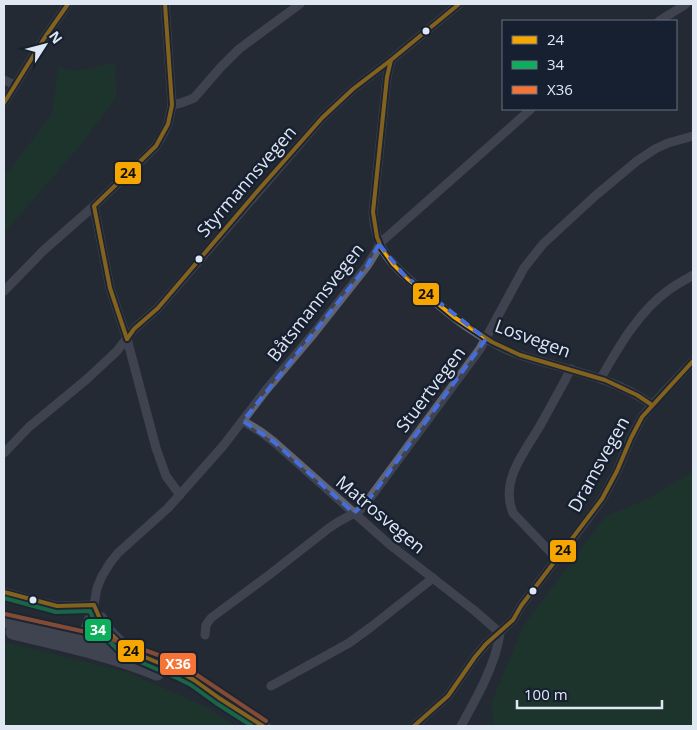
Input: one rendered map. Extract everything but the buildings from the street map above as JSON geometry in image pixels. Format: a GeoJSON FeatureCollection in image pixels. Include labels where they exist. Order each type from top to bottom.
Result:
{"type":"FeatureCollection","features":[{"type":"Feature","properties":{"kind":"highway"},"geometry":{"type":"LineString","coordinates":[[97,612],[108,632],[126,649]]}},
{"type":"Feature","properties":{"kind":"highway"},"geometry":{"type":"LineString","coordinates":[[4,620],[86,642],[219,698]]}},
{"type":"Feature","properties":{"kind":"highway"},"geometry":{"type":"LineString","coordinates":[[4,630],[126,649],[180,672],[263,726]]}},
{"type":"Feature","properties":{"kind":"street"},"geometry":{"type":"LineString","coordinates":[[4,103],[68,4]]}},
{"type":"Feature","properties":{"kind":"street"},"geometry":{"type":"LineString","coordinates":[[4,291],[44,250],[94,206],[156,146],[162,136],[168,124],[172,105],[165,4]]}},
{"type":"Feature","properties":{"kind":"street"},"geometry":{"type":"LineString","coordinates":[[172,105],[194,98],[239,49],[300,4]]}},
{"type":"Feature","properties":{"kind":"street","name":"Styrmannsvegen"},"geometry":{"type":"LineString","coordinates":[[4,453],[117,351],[134,329],[158,308],[322,118],[344,97],[459,4]]}},
{"type":"Feature","properties":{"kind":"street"},"geometry":{"type":"LineString","coordinates":[[661,20],[686,4]]}},
{"type":"Feature","properties":{"kind":"street","name":"Losvegen"},"geometry":{"type":"LineString","coordinates":[[391,60],[387,77],[373,200],[373,224],[379,244],[386,256],[404,275],[463,325],[486,339],[520,354],[601,378],[625,388],[652,405]]}},
{"type":"Feature","properties":{"kind":"street"},"geometry":{"type":"LineString","coordinates":[[4,80],[15,86]]}},
{"type":"Feature","properties":{"kind":"street","name":"Båtsmannsvegen"},"geometry":{"type":"LineString","coordinates":[[86,642],[98,630],[97,588],[102,576],[118,553],[180,495],[223,446],[361,273],[379,244],[530,110]]}},
{"type":"Feature","properties":{"kind":"street","name":"Stuertvegen"},"geometry":{"type":"LineString","coordinates":[[205,635],[206,625],[211,618],[329,528],[360,510],[470,363],[486,339],[524,268],[538,250],[594,196],[637,161],[662,146],[693,136]]}},
{"type":"Feature","properties":{"kind":"street"},"geometry":{"type":"LineString","coordinates":[[94,206],[110,288],[161,463],[166,476],[180,495]]}},
{"type":"Feature","properties":{"kind":"street"},"geometry":{"type":"LineString","coordinates":[[601,378],[620,345],[649,307],[670,289],[693,275]]}},
{"type":"Feature","properties":{"kind":"street","name":"Dramsvegen"},"geometry":{"type":"LineString","coordinates":[[414,726],[448,696],[486,644],[513,620],[602,499],[617,471],[637,425],[652,405],[693,362]]}},
{"type":"Feature","properties":{"kind":"street"},"geometry":{"type":"LineString","coordinates":[[557,559],[513,513],[509,496],[510,485],[519,460],[540,426],[570,370]]}},
{"type":"Feature","properties":{"kind":"street","name":"Matrosvegen"},"geometry":{"type":"LineString","coordinates":[[243,421],[274,442],[389,544],[475,611],[500,633]]}},
{"type":"Feature","properties":{"kind":"street"},"geometry":{"type":"LineString","coordinates":[[271,686],[349,643],[433,578]]}},
{"type":"Feature","properties":{"kind":"street"},"geometry":{"type":"LineString","coordinates":[[4,592],[43,603],[97,612]]}},
{"type":"Feature","properties":{"kind":"street","name":"Båtsmannsvegen"},"geometry":{"type":"LineString","coordinates":[[86,642],[88,619],[97,612]]}},
{"type":"Feature","properties":{"kind":"street","name":"Dramsvegen"},"geometry":{"type":"LineString","coordinates":[[460,726],[486,677],[500,633]]}},
{"type":"Feature","properties":{"kind":"highlighted area"},"geometry":{"type":"Polygon","coordinates":[[[379,244],[404,275],[486,339],[370,498],[354,513],[274,442],[243,421],[367,266],[379,244]]]}},
{"type":"Feature","properties":{"kind":"green space"},"geometry":{"type":"Polygon","coordinates":[[[115,63],[116,97],[82,143],[4,233],[4,176],[52,114],[58,67],[74,71],[115,63]]]}},
{"type":"Feature","properties":{"kind":"green space"},"geometry":{"type":"Polygon","coordinates":[[[693,472],[693,726],[494,726],[491,704],[524,625],[605,517],[647,499],[693,472]]]}},
{"type":"Feature","properties":{"kind":"green space"},"geometry":{"type":"Polygon","coordinates":[[[4,642],[127,672],[208,708],[235,726],[4,726],[4,642]]]}},
{"type":"Feature","properties":{"kind":"transit line","name":"24"},"geometry":{"type":"LineString","coordinates":[[4,103],[68,4]]}},
{"type":"Feature","properties":{"kind":"transit line","name":"24"},"geometry":{"type":"LineString","coordinates":[[127,339],[110,288],[94,206],[156,146],[168,124],[172,105],[165,4]]}},
{"type":"Feature","properties":{"kind":"transit line","name":"24"},"geometry":{"type":"LineString","coordinates":[[127,339],[134,329],[158,308],[322,118],[353,89],[459,4]]}},
{"type":"Feature","properties":{"kind":"transit line","name":"24"},"geometry":{"type":"LineString","coordinates":[[391,60],[387,77],[373,212],[377,237],[381,247],[393,264],[409,280],[454,317],[492,342],[520,355],[605,380],[637,395],[652,405]]}},
{"type":"Feature","properties":{"kind":"transit line","name":"24"},"geometry":{"type":"LineString","coordinates":[[414,726],[448,696],[486,644],[513,620],[521,606],[602,499],[642,417],[693,361]]}},
{"type":"Feature","properties":{"kind":"transit line","name":"24"},"geometry":{"type":"LineString","coordinates":[[4,592],[57,606],[94,605],[103,626],[126,649],[180,672],[263,726]]}},
{"type":"Feature","properties":{"kind":"transit line","name":"34"},"geometry":{"type":"LineString","coordinates":[[4,598],[56,612],[90,611],[98,630],[122,654],[191,685],[252,726]]}},
{"type":"Feature","properties":{"kind":"transit line","name":"X36"},"geometry":{"type":"LineString","coordinates":[[5,614],[95,634],[161,656],[188,669],[266,721]]}}]}
